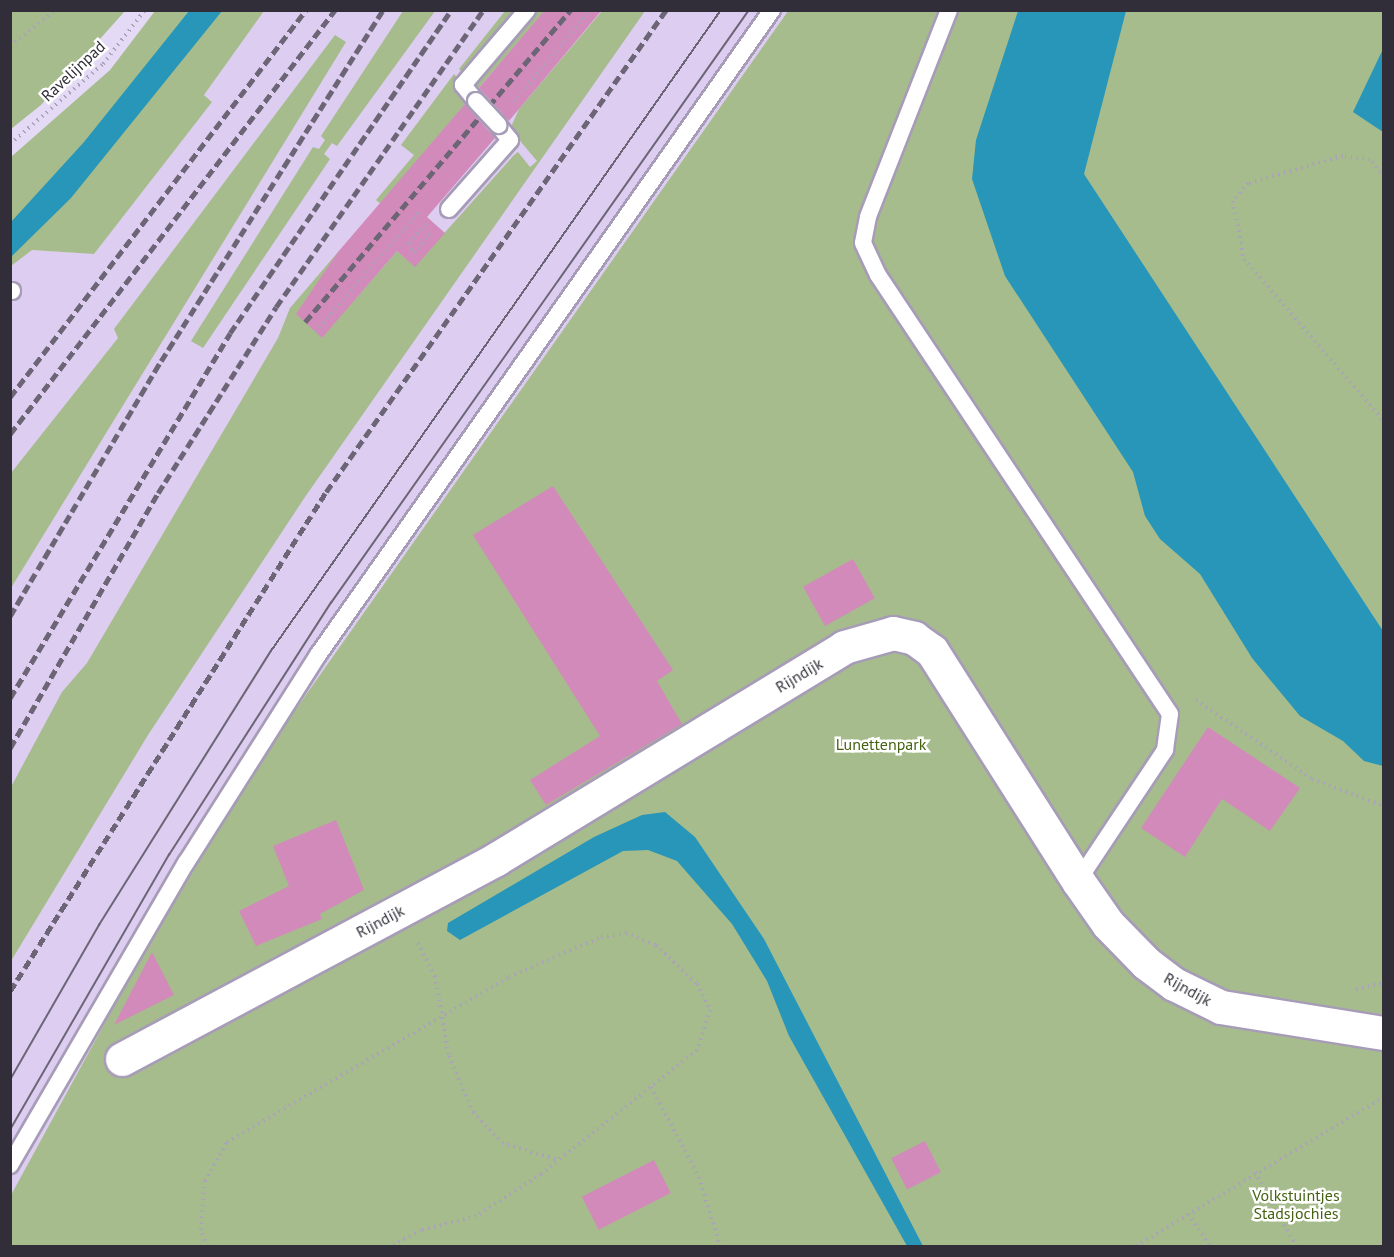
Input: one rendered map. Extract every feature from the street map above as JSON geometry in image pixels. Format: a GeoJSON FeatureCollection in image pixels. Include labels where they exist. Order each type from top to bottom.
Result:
{"type":"FeatureCollection","features":[{"type":"Feature","properties":{"kind":"street","name":"Rijndijk"},"geometry":{"type":"LineString","coordinates":[[122,1059],[496,859],[844,647],[893,633],[914,638],[932,651],[1078,881],[1108,924],[1174,984],[1221,1007],[1383,1033]]}},
{"type":"Feature","properties":{"kind":"lane"},"geometry":{"type":"LineString","coordinates":[[450,209],[510,140],[463,85],[527,10]]}},
{"type":"Feature","properties":{"kind":"lane"},"geometry":{"type":"LineString","coordinates":[[10,1166],[186,863],[318,655],[772,10]]}},
{"type":"Feature","properties":{"kind":"lane"},"geometry":{"type":"LineString","coordinates":[[949,10],[868,217],[863,243],[878,275],[1160,695],[1171,724],[1165,750],[1078,881]]}},
{"type":"Feature","properties":{"kind":"path"},"geometry":{"type":"LineString","coordinates":[[10,46],[55,10]]}},
{"type":"Feature","properties":{"kind":"path","name":"Ravelijnpad"},"geometry":{"type":"LineString","coordinates":[[10,144],[103,64],[145,10]]}},
{"type":"Feature","properties":{"kind":"path"},"geometry":{"type":"LineString","coordinates":[[1383,177],[1370,159],[1343,156],[1248,183],[1233,201],[1244,259],[1383,421]]}},
{"type":"Feature","properties":{"kind":"path"},"geometry":{"type":"LineString","coordinates":[[425,231],[430,235],[414,253],[407,246],[426,224]]}},
{"type":"Feature","properties":{"kind":"path"},"geometry":{"type":"LineString","coordinates":[[1160,695],[1197,701],[1312,779],[1383,806]]}},
{"type":"Feature","properties":{"kind":"path"},"geometry":{"type":"LineString","coordinates":[[402,909],[435,976],[449,1056],[473,1112],[502,1143],[559,1160]]}},
{"type":"Feature","properties":{"kind":"path"},"geometry":{"type":"LineString","coordinates":[[207,1246],[201,1230],[205,1181],[227,1142],[509,977],[601,937],[626,933],[656,945],[697,984],[710,1010],[697,1050],[559,1160],[476,1216],[421,1230],[391,1246]]}},
{"type":"Feature","properties":{"kind":"path"},"geometry":{"type":"LineString","coordinates":[[651,1087],[699,1177],[720,1246]]}},
{"type":"Feature","properties":{"kind":"path"},"geometry":{"type":"LineString","coordinates":[[1136,1246],[1255,1172],[1383,1097]]}},
{"type":"Feature","properties":{"kind":"path"},"geometry":{"type":"LineString","coordinates":[[1255,1172],[1296,1246]]}},
{"type":"Feature","properties":{"kind":"path"},"geometry":{"type":"LineString","coordinates":[[1188,1214],[1210,1246]]}},
{"type":"Feature","properties":{"kind":"shaded area"},"geometry":{"type":"Polygon","coordinates":[[[264,11],[788,11],[272,743],[173,898],[11,1195],[11,266],[31,250],[94,254],[212,101],[204,95],[264,11]]]}},
{"type":"Feature","properties":{"kind":"green space"},"geometry":{"type":"Polygon","coordinates":[[[10,11],[125,11],[41,105],[11,129],[10,11]]]}},
{"type":"Feature","properties":{"kind":"green space"},"geometry":{"type":"Polygon","coordinates":[[[155,11],[264,11],[204,95],[212,102],[94,254],[32,250],[11,266],[11,157],[110,70],[155,11]]]}},
{"type":"Feature","properties":{"kind":"green space"},"geometry":{"type":"Polygon","coordinates":[[[403,11],[435,11],[337,146],[332,143],[324,154],[330,159],[203,348],[191,341],[313,147],[319,149],[325,140],[321,136],[403,11]]]}},
{"type":"Feature","properties":{"kind":"green space"},"geometry":{"type":"Polygon","coordinates":[[[505,11],[545,11],[477,90],[459,69],[505,11]]]}},
{"type":"Feature","properties":{"kind":"green space"},"geometry":{"type":"Polygon","coordinates":[[[602,11],[645,11],[305,497],[148,735],[11,961],[11,787],[62,692],[87,663],[278,338],[290,308],[338,252],[322,337],[397,251],[415,266],[514,155],[518,152],[530,167],[537,161],[510,129],[519,109],[602,11]]]}},
{"type":"Feature","properties":{"kind":"green space","name":"Lunettenpark"},"geometry":{"type":"Polygon","coordinates":[[[788,11],[1383,11],[1383,1246],[11,1246],[11,1195],[173,898],[272,743],[788,11]]]}},
{"type":"Feature","properties":{"kind":"green space"},"geometry":{"type":"Polygon","coordinates":[[[335,35],[346,42],[11,588],[11,473],[118,338],[114,329],[335,35]]]}},
{"type":"Feature","properties":{"kind":"green space"},"geometry":{"type":"Polygon","coordinates":[[[454,74],[472,96],[381,204],[376,200],[414,155],[401,145],[454,74]]]}},
{"type":"Feature","properties":{"kind":"water"},"geometry":{"type":"Polygon","coordinates":[[[189,11],[222,11],[71,198],[11,257],[11,222],[84,142],[189,11]]]}},
{"type":"Feature","properties":{"kind":"water"},"geometry":{"type":"Polygon","coordinates":[[[1018,11],[1126,11],[1084,174],[1383,631],[1383,766],[1364,761],[1343,741],[1300,716],[1252,658],[1200,574],[1160,539],[1145,516],[1133,472],[1005,276],[972,179],[976,140],[1018,11]]]}},
{"type":"Feature","properties":{"kind":"water"},"geometry":{"type":"Polygon","coordinates":[[[1383,49],[1384,132],[1353,112],[1383,49]]]}},
{"type":"Feature","properties":{"kind":"water"},"geometry":{"type":"Polygon","coordinates":[[[665,812],[695,837],[764,939],[923,1246],[907,1246],[789,1036],[767,981],[732,924],[677,861],[648,850],[623,851],[460,940],[447,931],[448,923],[594,837],[642,815],[665,812]]]}},
{"type":"Feature","properties":{"kind":"building"},"geometry":{"type":"Polygon","coordinates":[[[545,10],[602,10],[509,121],[479,88],[545,10]]]}},
{"type":"Feature","properties":{"kind":"building"},"geometry":{"type":"Polygon","coordinates":[[[465,104],[495,138],[427,217],[445,233],[415,267],[397,251],[322,338],[296,314],[338,252],[465,104]]]}},
{"type":"Feature","properties":{"kind":"building"},"geometry":{"type":"Polygon","coordinates":[[[553,486],[673,670],[657,681],[682,724],[546,805],[530,780],[600,736],[473,535],[553,486]]]}},
{"type":"Feature","properties":{"kind":"building"},"geometry":{"type":"Polygon","coordinates":[[[853,559],[875,598],[825,626],[803,587],[853,559]]]}},
{"type":"Feature","properties":{"kind":"building"},"geometry":{"type":"Polygon","coordinates":[[[1208,727],[1300,788],[1270,831],[1222,799],[1185,857],[1141,828],[1208,727]]]}},
{"type":"Feature","properties":{"kind":"building"},"geometry":{"type":"Polygon","coordinates":[[[336,820],[364,890],[320,914],[322,919],[256,946],[239,911],[289,886],[273,846],[336,820]]]}},
{"type":"Feature","properties":{"kind":"building"},"geometry":{"type":"Polygon","coordinates":[[[152,952],[174,995],[114,1025],[152,952]]]}},
{"type":"Feature","properties":{"kind":"building"},"geometry":{"type":"Polygon","coordinates":[[[925,1141],[941,1172],[907,1189],[891,1158],[925,1141]]]}},
{"type":"Feature","properties":{"kind":"building"},"geometry":{"type":"Polygon","coordinates":[[[654,1160],[671,1193],[599,1230],[582,1197],[654,1160]]]}},
{"type":"Feature","properties":{"kind":"tram line"},"geometry":{"type":"LineString","coordinates":[[10,1080],[99,925],[271,651],[721,10]]}},
{"type":"Feature","properties":{"kind":"tram line"},"geometry":{"type":"LineString","coordinates":[[10,1130],[169,855],[331,603],[749,10]]}},
{"type":"Feature","properties":{"kind":"railway"},"geometry":{"type":"LineString","coordinates":[[10,397],[306,10]]}},
{"type":"Feature","properties":{"kind":"railway"},"geometry":{"type":"LineString","coordinates":[[10,434],[335,10]]}},
{"type":"Feature","properties":{"kind":"railway"},"geometry":{"type":"LineString","coordinates":[[10,616],[161,361],[383,10]]}},
{"type":"Feature","properties":{"kind":"railway"},"geometry":{"type":"LineString","coordinates":[[10,698],[230,333],[451,10]]}},
{"type":"Feature","properties":{"kind":"railway"},"geometry":{"type":"LineString","coordinates":[[10,748],[158,493],[276,307],[483,10]]}},
{"type":"Feature","properties":{"kind":"railway"},"geometry":{"type":"LineString","coordinates":[[305,322],[571,10]]}},
{"type":"Feature","properties":{"kind":"railway"},"geometry":{"type":"LineString","coordinates":[[10,991],[326,492],[666,10]]}},
{"type":"Feature","properties":{"kind":"park label","name":"Volkstuintjes Stadsjochies"},"geometry":{"type":"Point","coordinates":[1296,1204]}}]}
